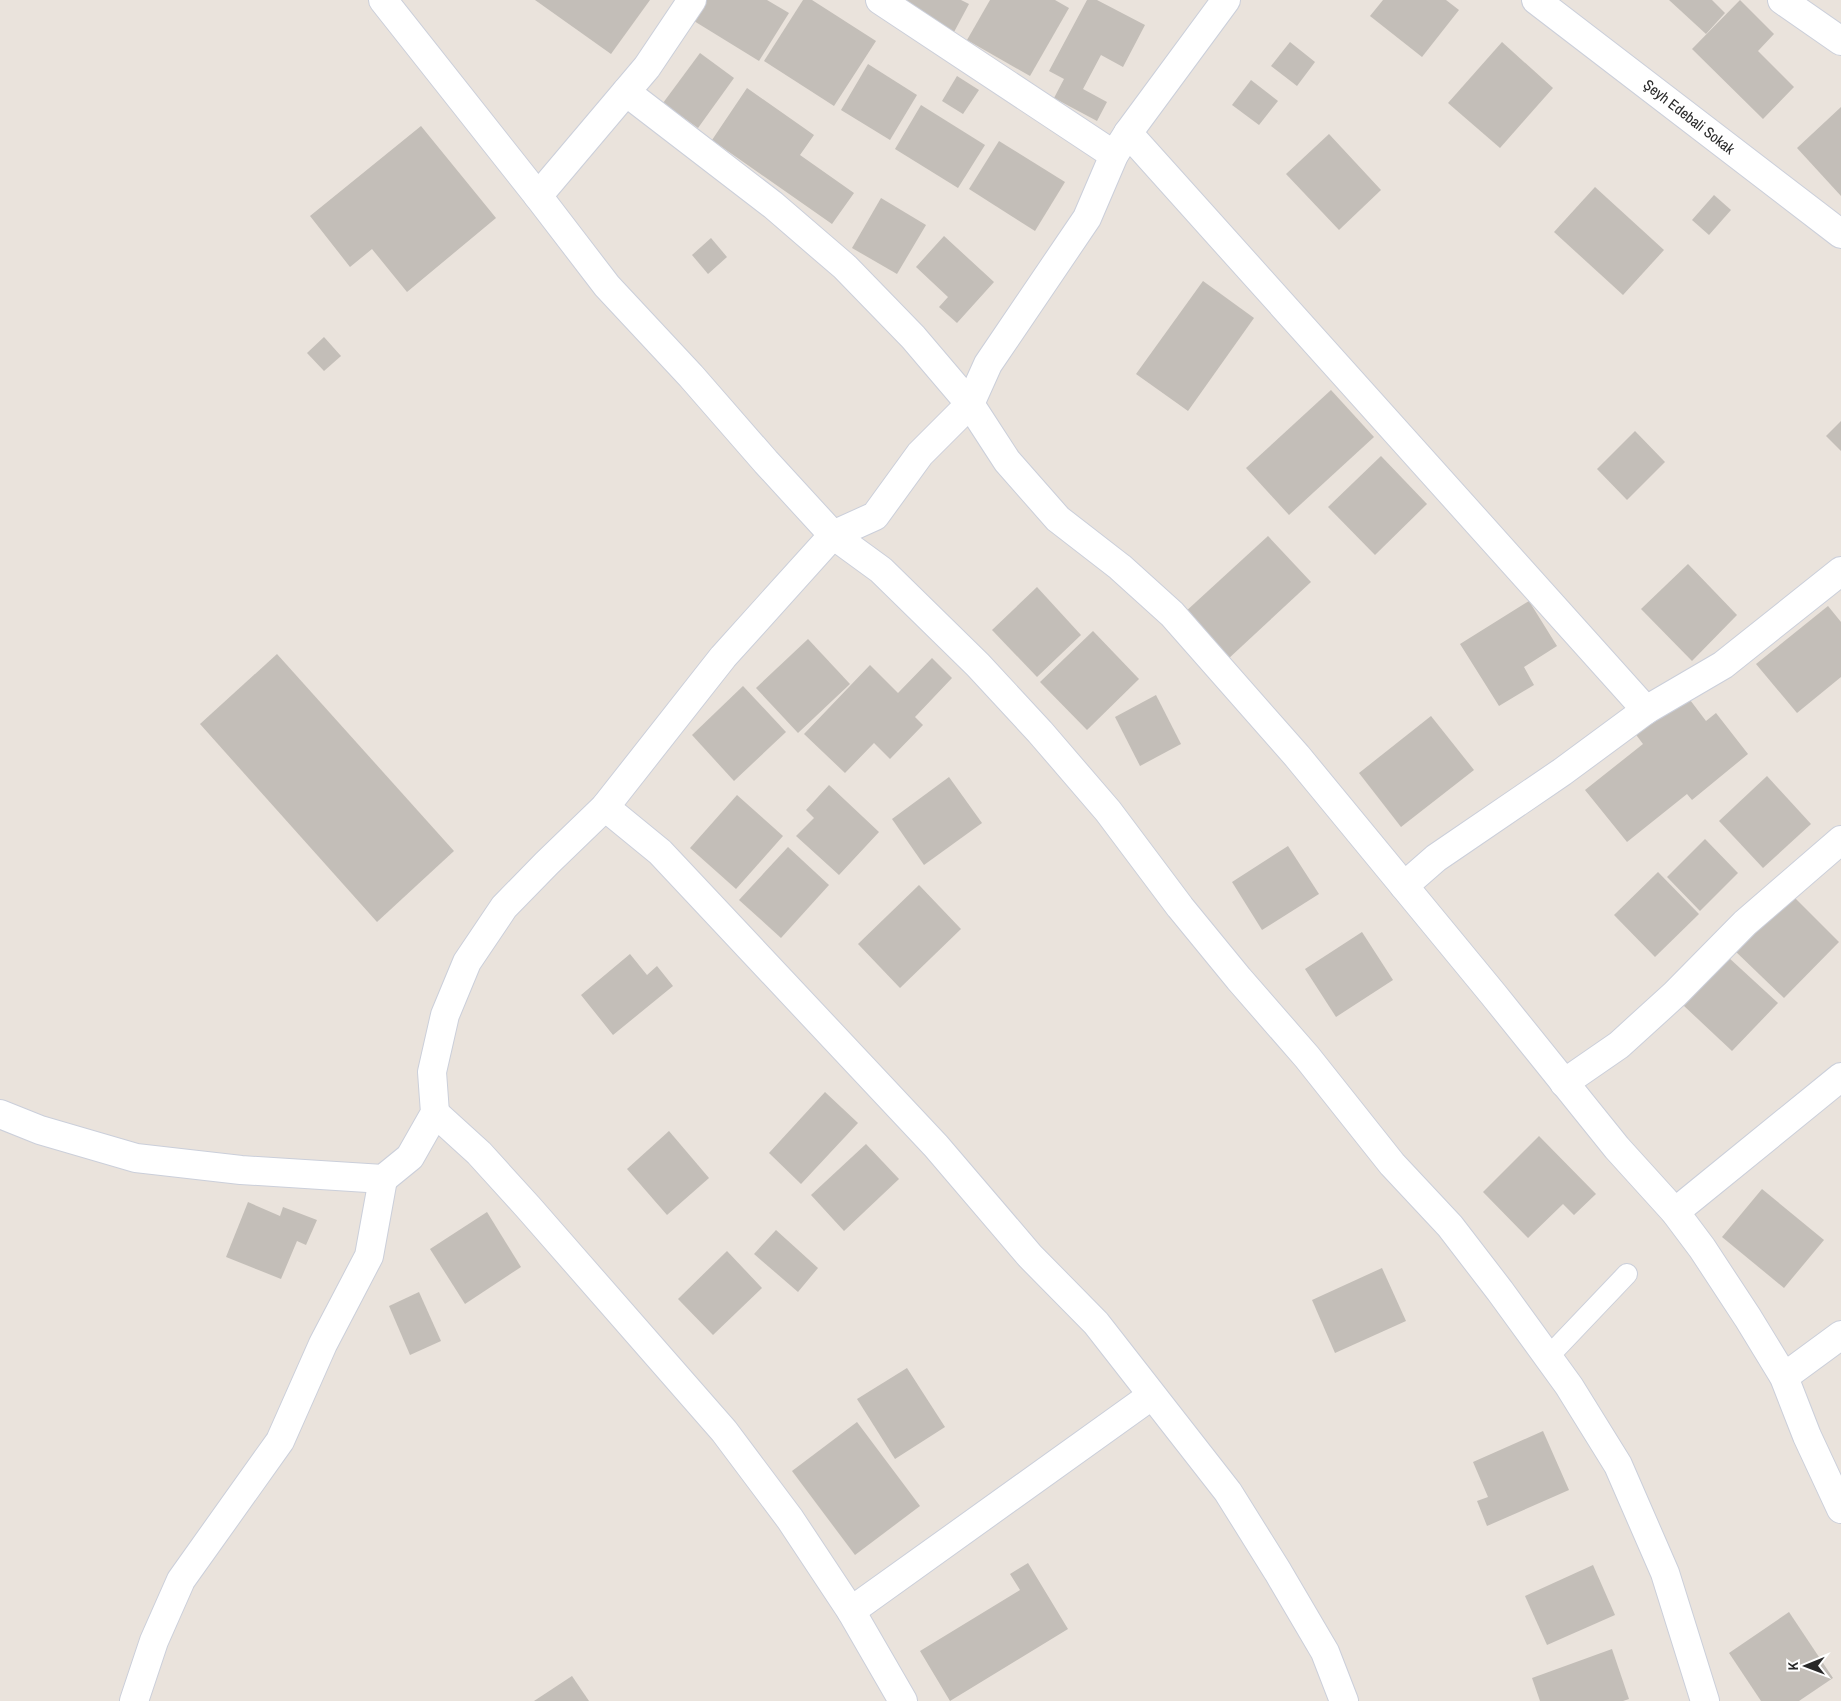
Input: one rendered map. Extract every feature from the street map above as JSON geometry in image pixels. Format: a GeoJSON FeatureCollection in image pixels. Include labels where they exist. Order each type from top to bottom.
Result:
{"type":"FeatureCollection","features":[{"type":"Feature","properties":{"kind":"street"},"geometry":{"type":"LineString","coordinates":[[538,196],[647,67],[692,0]]}},
{"type":"Feature","properties":{"kind":"street"},"geometry":{"type":"LineString","coordinates":[[880,0],[1114,155]]}},
{"type":"Feature","properties":{"kind":"street"},"geometry":{"type":"LineString","coordinates":[[134,1701],[154,1641],[181,1580],[280,1441],[323,1344],[370,1256],[383,1178],[410,1156],[435,1112],[432,1072],[445,1015],[466,962],[504,907],[546,863],[605,807],[724,657],[833,535],[876,516],[920,454],[970,404],[988,364],[1087,218],[1114,155],[1128,132],[1226,0]]}},
{"type":"Feature","properties":{"kind":"street","name":"Şeyh Edebali Sokak"},"geometry":{"type":"LineString","coordinates":[[1536,0],[1841,234]]}},
{"type":"Feature","properties":{"kind":"street"},"geometry":{"type":"LineString","coordinates":[[1782,0],[1841,41]]}},
{"type":"Feature","properties":{"kind":"street"},"geometry":{"type":"LineString","coordinates":[[385,1],[607,286],[691,376],[833,535],[882,570],[978,665],[1040,732],[1108,811],[1180,907],[1307,1057],[1392,1164],[1450,1226],[1569,1386],[1618,1464],[1666,1573],[1705,1701]]}},
{"type":"Feature","properties":{"kind":"street"},"geometry":{"type":"LineString","coordinates":[[626,92],[774,205],[845,267],[913,338],[970,404],[1007,461],[1058,519],[1120,567],[1172,614],[1298,756],[1617,1148],[1675,1212],[1707,1256],[1784,1377],[1807,1436],[1841,1509]]}},
{"type":"Feature","properties":{"kind":"street"},"geometry":{"type":"LineString","coordinates":[[1128,132],[1646,710]]}},
{"type":"Feature","properties":{"kind":"street"},"geometry":{"type":"LineString","coordinates":[[1404,886],[1436,858],[1562,772],[1646,710],[1723,665],[1839,577]]}},
{"type":"Feature","properties":{"kind":"street"},"geometry":{"type":"LineString","coordinates":[[605,807],[660,852],[936,1146],[1030,1256],[1096,1323],[1151,1396],[1228,1492],[1325,1652],[1344,1701]]}},
{"type":"Feature","properties":{"kind":"street"},"geometry":{"type":"LineString","coordinates":[[1564,1083],[1619,1045],[1675,994],[1745,923],[1841,840]]}},
{"type":"Feature","properties":{"kind":"street"},"geometry":{"type":"LineString","coordinates":[[1675,1212],[1841,1077]]}},
{"type":"Feature","properties":{"kind":"street"},"geometry":{"type":"LineString","coordinates":[[435,1112],[479,1154],[528,1207],[724,1431],[790,1519],[851,1611],[903,1701]]}},
{"type":"Feature","properties":{"kind":"street"},"geometry":{"type":"LineString","coordinates":[[0,1114],[40,1130],[136,1158],[241,1170],[383,1178]]}},
{"type":"Feature","properties":{"kind":"street"},"geometry":{"type":"LineString","coordinates":[[1784,1377],[1841,1335]]}},
{"type":"Feature","properties":{"kind":"street"},"geometry":{"type":"LineString","coordinates":[[851,1611],[1151,1396]]}},
{"type":"Feature","properties":{"kind":"lane"},"geometry":{"type":"LineString","coordinates":[[1548,1357],[1627,1274]]}},
{"type":"Feature","properties":{"kind":"building"},"geometry":{"type":"Polygon","coordinates":[[[535,0],[650,0],[611,54],[535,0]]]}},
{"type":"Feature","properties":{"kind":"building"},"geometry":{"type":"Polygon","coordinates":[[[707,0],[767,0],[789,13],[759,61],[694,21],[707,0]]]}},
{"type":"Feature","properties":{"kind":"building"},"geometry":{"type":"Polygon","coordinates":[[[803,0],[812,0],[876,41],[834,106],[764,61],[803,0]]]}},
{"type":"Feature","properties":{"kind":"building"},"geometry":{"type":"Polygon","coordinates":[[[904,0],[961,0],[969,4],[954,32],[902,4],[904,0]]]}},
{"type":"Feature","properties":{"kind":"building"},"geometry":{"type":"Polygon","coordinates":[[[990,0],[1055,0],[1069,8],[1030,76],[967,40],[990,0]]]}},
{"type":"Feature","properties":{"kind":"building"},"geometry":{"type":"Polygon","coordinates":[[[1087,0],[1097,0],[1145,25],[1123,67],[1101,55],[1083,89],[1107,102],[1097,121],[1054,98],[1064,79],[1049,71],[1087,0]]]}},
{"type":"Feature","properties":{"kind":"building"},"geometry":{"type":"Polygon","coordinates":[[[1383,0],[1446,0],[1459,10],[1422,57],[1370,16],[1383,0]]]}},
{"type":"Feature","properties":{"kind":"building"},"geometry":{"type":"Polygon","coordinates":[[[1669,0],[1712,0],[1725,13],[1706,34],[1669,0]]]}},
{"type":"Feature","properties":{"kind":"building"},"geometry":{"type":"Polygon","coordinates":[[[1740,0],[1774,34],[1758,51],[1794,87],[1763,119],[1692,49],[1740,0]]]}},
{"type":"Feature","properties":{"kind":"building"},"geometry":{"type":"Polygon","coordinates":[[[1290,42],[1315,62],[1297,86],[1271,66],[1290,42]]]}},
{"type":"Feature","properties":{"kind":"building"},"geometry":{"type":"Polygon","coordinates":[[[1502,42],[1553,88],[1500,148],[1448,103],[1502,42]]]}},
{"type":"Feature","properties":{"kind":"building"},"geometry":{"type":"Polygon","coordinates":[[[700,53],[734,78],[698,128],[663,103],[700,53]]]}},
{"type":"Feature","properties":{"kind":"building"},"geometry":{"type":"Polygon","coordinates":[[[868,64],[917,95],[890,140],[841,110],[868,64]]]}},
{"type":"Feature","properties":{"kind":"building"},"geometry":{"type":"Polygon","coordinates":[[[957,76],[979,90],[963,114],[942,101],[957,76]]]}},
{"type":"Feature","properties":{"kind":"building"},"geometry":{"type":"Polygon","coordinates":[[[1251,80],[1278,101],[1259,125],[1232,105],[1251,80]]]}},
{"type":"Feature","properties":{"kind":"building"},"geometry":{"type":"Polygon","coordinates":[[[747,88],[814,135],[800,155],[854,193],[832,224],[712,140],[747,88]]]}},
{"type":"Feature","properties":{"kind":"building"},"geometry":{"type":"Polygon","coordinates":[[[921,105],[985,145],[958,188],[895,149],[921,105]]]}},
{"type":"Feature","properties":{"kind":"building"},"geometry":{"type":"Polygon","coordinates":[[[1841,107],[1841,196],[1797,148],[1841,107]]]}},
{"type":"Feature","properties":{"kind":"building"},"geometry":{"type":"Polygon","coordinates":[[[421,126],[496,218],[407,292],[372,249],[350,267],[310,216],[421,126]]]}},
{"type":"Feature","properties":{"kind":"building"},"geometry":{"type":"Polygon","coordinates":[[[1329,134],[1381,190],[1339,230],[1286,174],[1329,134]]]}},
{"type":"Feature","properties":{"kind":"building"},"geometry":{"type":"Polygon","coordinates":[[[999,141],[1065,182],[1035,231],[969,189],[999,141]]]}},
{"type":"Feature","properties":{"kind":"building"},"geometry":{"type":"Polygon","coordinates":[[[1595,187],[1664,250],[1623,295],[1554,232],[1595,187]]]}},
{"type":"Feature","properties":{"kind":"building"},"geometry":{"type":"Polygon","coordinates":[[[1714,195],[1731,210],[1709,235],[1692,220],[1714,195]]]}},
{"type":"Feature","properties":{"kind":"building"},"geometry":{"type":"Polygon","coordinates":[[[881,198],[926,225],[897,274],[852,248],[881,198]]]}},
{"type":"Feature","properties":{"kind":"building"},"geometry":{"type":"Polygon","coordinates":[[[944,236],[994,282],[957,323],[939,307],[948,297],[916,267],[944,236]]]}},
{"type":"Feature","properties":{"kind":"building"},"geometry":{"type":"Polygon","coordinates":[[[711,238],[727,257],[708,274],[692,255],[711,238]]]}},
{"type":"Feature","properties":{"kind":"building"},"geometry":{"type":"Polygon","coordinates":[[[1203,281],[1254,318],[1188,411],[1136,374],[1203,281]]]}},
{"type":"Feature","properties":{"kind":"building"},"geometry":{"type":"Polygon","coordinates":[[[324,337],[341,356],[324,371],[307,353],[324,337]]]}},
{"type":"Feature","properties":{"kind":"building"},"geometry":{"type":"Polygon","coordinates":[[[1331,390],[1374,437],[1289,515],[1246,468],[1331,390]]]}},
{"type":"Feature","properties":{"kind":"building"},"geometry":{"type":"Polygon","coordinates":[[[1841,421],[1841,451],[1826,436],[1841,421]]]}},
{"type":"Feature","properties":{"kind":"building"},"geometry":{"type":"Polygon","coordinates":[[[1635,431],[1665,462],[1627,500],[1597,469],[1635,431]]]}},
{"type":"Feature","properties":{"kind":"building"},"geometry":{"type":"Polygon","coordinates":[[[1381,456],[1427,504],[1375,555],[1328,507],[1381,456]]]}},
{"type":"Feature","properties":{"kind":"building"},"geometry":{"type":"Polygon","coordinates":[[[1268,536],[1311,582],[1227,660],[1184,613],[1268,536]]]}},
{"type":"Feature","properties":{"kind":"building"},"geometry":{"type":"Polygon","coordinates":[[[1688,564],[1737,615],[1692,661],[1641,609],[1688,564]]]}},
{"type":"Feature","properties":{"kind":"building"},"geometry":{"type":"Polygon","coordinates":[[[1037,587],[1081,635],[1037,677],[992,630],[1037,587]]]}},
{"type":"Feature","properties":{"kind":"building"},"geometry":{"type":"Polygon","coordinates":[[[1529,601],[1557,646],[1524,667],[1534,685],[1499,706],[1460,644],[1529,601]]]}},
{"type":"Feature","properties":{"kind":"building"},"geometry":{"type":"Polygon","coordinates":[[[1828,606],[1841,622],[1841,677],[1797,713],[1756,664],[1828,606]]]}},
{"type":"Feature","properties":{"kind":"building"},"geometry":{"type":"Polygon","coordinates":[[[1093,631],[1139,679],[1087,730],[1040,682],[1093,631]]]}},
{"type":"Feature","properties":{"kind":"building"},"geometry":{"type":"Polygon","coordinates":[[[808,639],[850,684],[798,733],[756,688],[808,639]]]}},
{"type":"Feature","properties":{"kind":"building"},"geometry":{"type":"Polygon","coordinates":[[[277,654],[454,851],[377,922],[200,724],[277,654]]]}},
{"type":"Feature","properties":{"kind":"building"},"geometry":{"type":"Polygon","coordinates":[[[932,658],[952,678],[915,717],[923,725],[890,759],[874,743],[845,773],[804,734],[870,665],[898,693],[932,658]]]}},
{"type":"Feature","properties":{"kind":"building"},"geometry":{"type":"Polygon","coordinates":[[[743,686],[786,732],[734,781],[692,735],[743,686]]]}},
{"type":"Feature","properties":{"kind":"building"},"geometry":{"type":"Polygon","coordinates":[[[1684,692],[1706,721],[1716,713],[1748,754],[1692,800],[1687,794],[1627,842],[1585,790],[1643,744],[1634,732],[1684,692]]]}},
{"type":"Feature","properties":{"kind":"building"},"geometry":{"type":"Polygon","coordinates":[[[1156,695],[1181,744],[1140,766],[1115,717],[1156,695]]]}},
{"type":"Feature","properties":{"kind":"building"},"geometry":{"type":"Polygon","coordinates":[[[1431,716],[1474,770],[1401,827],[1359,773],[1431,716]]]}},
{"type":"Feature","properties":{"kind":"building"},"geometry":{"type":"Polygon","coordinates":[[[1767,776],[1811,824],[1763,868],[1719,821],[1767,776]]]}},
{"type":"Feature","properties":{"kind":"building"},"geometry":{"type":"Polygon","coordinates":[[[949,777],[982,823],[924,865],[892,819],[949,777]]]}},
{"type":"Feature","properties":{"kind":"building"},"geometry":{"type":"Polygon","coordinates":[[[829,785],[879,832],[839,875],[796,836],[814,818],[806,810],[829,785]]]}},
{"type":"Feature","properties":{"kind":"building"},"geometry":{"type":"Polygon","coordinates":[[[737,795],[783,836],[736,889],[690,848],[737,795]]]}},
{"type":"Feature","properties":{"kind":"building"},"geometry":{"type":"Polygon","coordinates":[[[1705,839],[1738,873],[1700,911],[1667,877],[1705,839]]]}},
{"type":"Feature","properties":{"kind":"building"},"geometry":{"type":"Polygon","coordinates":[[[1288,846],[1319,894],[1262,930],[1232,882],[1288,846]]]}},
{"type":"Feature","properties":{"kind":"building"},"geometry":{"type":"Polygon","coordinates":[[[788,847],[829,885],[781,938],[739,900],[788,847]]]}},
{"type":"Feature","properties":{"kind":"building"},"geometry":{"type":"Polygon","coordinates":[[[1658,872],[1699,914],[1655,957],[1614,915],[1658,872]]]}},
{"type":"Feature","properties":{"kind":"building"},"geometry":{"type":"Polygon","coordinates":[[[919,885],[961,929],[900,988],[858,944],[919,885]]]}},
{"type":"Feature","properties":{"kind":"building"},"geometry":{"type":"Polygon","coordinates":[[[1789,892],[1839,942],[1784,998],[1733,949],[1789,892]]]}},
{"type":"Feature","properties":{"kind":"building"},"geometry":{"type":"Polygon","coordinates":[[[1362,932],[1393,980],[1336,1017],[1305,969],[1362,932]]]}},
{"type":"Feature","properties":{"kind":"building"},"geometry":{"type":"Polygon","coordinates":[[[630,954],[647,975],[657,966],[673,986],[613,1035],[581,995],[630,954]]]}},
{"type":"Feature","properties":{"kind":"building"},"geometry":{"type":"Polygon","coordinates":[[[1728,957],[1778,1003],[1732,1051],[1683,1005],[1728,957]]]}},
{"type":"Feature","properties":{"kind":"building"},"geometry":{"type":"Polygon","coordinates":[[[825,1092],[858,1123],[801,1184],[769,1153],[825,1092]]]}},
{"type":"Feature","properties":{"kind":"building"},"geometry":{"type":"Polygon","coordinates":[[[669,1131],[709,1178],[667,1215],[627,1169],[669,1131]]]}},
{"type":"Feature","properties":{"kind":"building"},"geometry":{"type":"Polygon","coordinates":[[[1539,1136],[1596,1194],[1574,1215],[1563,1204],[1528,1238],[1483,1192],[1539,1136]]]}},
{"type":"Feature","properties":{"kind":"building"},"geometry":{"type":"Polygon","coordinates":[[[866,1144],[899,1179],[844,1231],[811,1195],[866,1144]]]}},
{"type":"Feature","properties":{"kind":"building"},"geometry":{"type":"Polygon","coordinates":[[[1762,1189],[1824,1240],[1784,1288],[1722,1237],[1762,1189]]]}},
{"type":"Feature","properties":{"kind":"building"},"geometry":{"type":"Polygon","coordinates":[[[248,1202],[280,1216],[283,1207],[317,1220],[306,1245],[297,1241],[281,1279],[226,1257],[248,1202]]]}},
{"type":"Feature","properties":{"kind":"building"},"geometry":{"type":"Polygon","coordinates":[[[487,1212],[521,1267],[465,1304],[430,1249],[487,1212]]]}},
{"type":"Feature","properties":{"kind":"building"},"geometry":{"type":"Polygon","coordinates":[[[776,1230],[818,1268],[798,1292],[754,1254],[776,1230]]]}},
{"type":"Feature","properties":{"kind":"building"},"geometry":{"type":"Polygon","coordinates":[[[727,1251],[762,1288],[713,1335],[678,1299],[727,1251]]]}},
{"type":"Feature","properties":{"kind":"building"},"geometry":{"type":"Polygon","coordinates":[[[1382,1268],[1406,1321],[1335,1353],[1312,1300],[1382,1268]]]}},
{"type":"Feature","properties":{"kind":"building"},"geometry":{"type":"Polygon","coordinates":[[[419,1292],[441,1341],[410,1355],[389,1306],[419,1292]]]}},
{"type":"Feature","properties":{"kind":"building"},"geometry":{"type":"Polygon","coordinates":[[[907,1368],[945,1427],[895,1459],[857,1399],[907,1368]]]}},
{"type":"Feature","properties":{"kind":"building"},"geometry":{"type":"Polygon","coordinates":[[[857,1422],[920,1506],[855,1555],[792,1471],[857,1422]]]}},
{"type":"Feature","properties":{"kind":"building"},"geometry":{"type":"Polygon","coordinates":[[[1543,1431],[1569,1490],[1487,1526],[1477,1501],[1488,1497],[1473,1462],[1543,1431]]]}},
{"type":"Feature","properties":{"kind":"building"},"geometry":{"type":"Polygon","coordinates":[[[1028,1563],[1068,1629],[950,1701],[920,1651],[1020,1590],[1010,1574],[1028,1563]]]}},
{"type":"Feature","properties":{"kind":"building"},"geometry":{"type":"Polygon","coordinates":[[[1593,1565],[1615,1615],[1547,1645],[1525,1596],[1593,1565]]]}},
{"type":"Feature","properties":{"kind":"building"},"geometry":{"type":"Polygon","coordinates":[[[1789,1612],[1833,1678],[1799,1701],[1761,1701],[1729,1653],[1789,1612]]]}},
{"type":"Feature","properties":{"kind":"building"},"geometry":{"type":"Polygon","coordinates":[[[1612,1649],[1629,1699],[1623,1701],[1540,1701],[1532,1678],[1612,1649]]]}},
{"type":"Feature","properties":{"kind":"building"},"geometry":{"type":"Polygon","coordinates":[[[572,1676],[589,1701],[534,1701],[572,1676]]]}}]}
